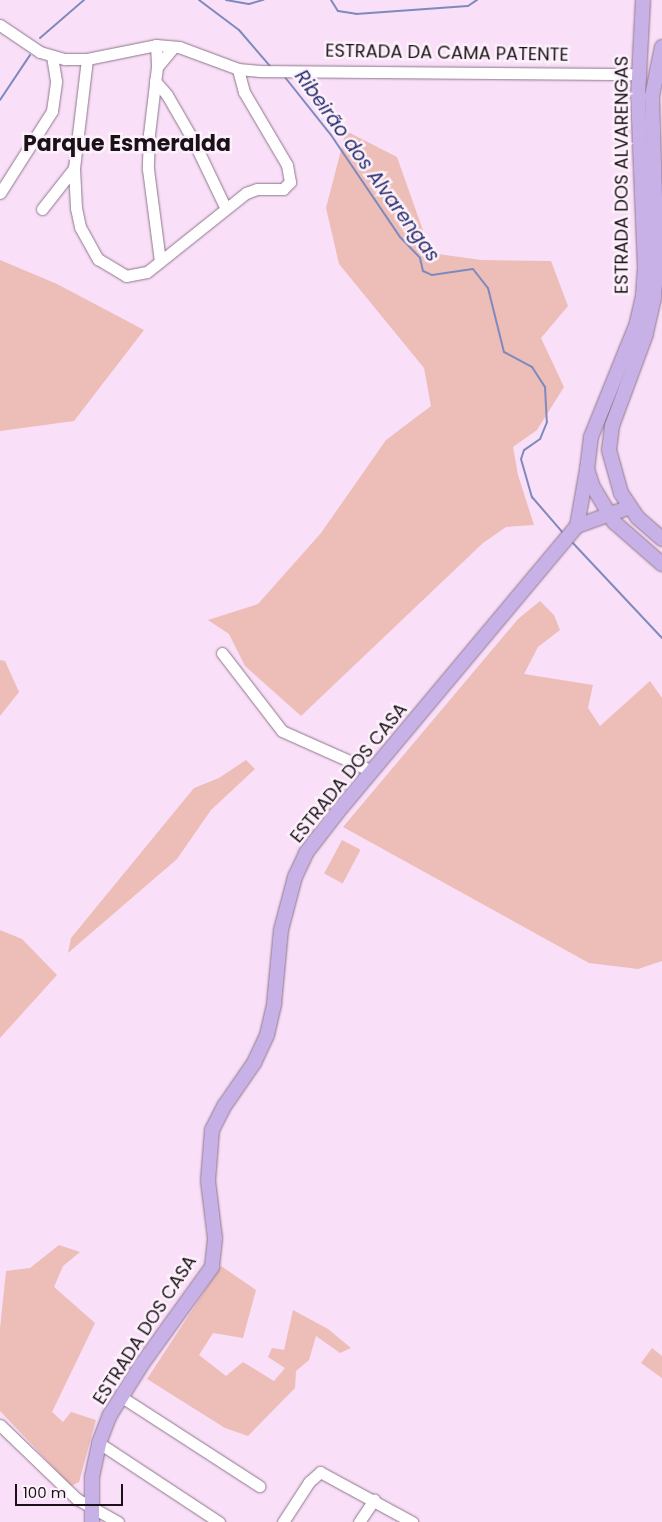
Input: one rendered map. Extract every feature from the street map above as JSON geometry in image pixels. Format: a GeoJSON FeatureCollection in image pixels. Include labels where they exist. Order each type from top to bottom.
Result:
{"type":"FeatureCollection","features":[{"type":"Feature","properties":{"kind":"main road","name":"ESTRADA DOS ALVARENGAS"},"geometry":{"type":"LineString","coordinates":[[579,526],[590,443],[637,323],[643,296],[645,268],[639,74],[642,0]]}},
{"type":"Feature","properties":{"kind":"main road","name":"ESTRADA DOS ALVARENGAS"},"geometry":{"type":"LineString","coordinates":[[662,47],[652,113],[656,261],[654,298],[646,334],[612,426],[609,444],[613,474],[630,507],[662,539]]}},
{"type":"Feature","properties":{"kind":"main road"},"geometry":{"type":"LineString","coordinates":[[587,469],[608,514],[618,527],[662,564]]}},
{"type":"Feature","properties":{"kind":"main road"},"geometry":{"type":"LineString","coordinates":[[579,526],[630,507]]}},
{"type":"Feature","properties":{"kind":"main road"},"geometry":{"type":"LineString","coordinates":[[579,526],[618,527]]}},
{"type":"Feature","properties":{"kind":"main road","name":"ESTRADA DOS CASA"},"geometry":{"type":"LineString","coordinates":[[92,1522],[90,1505],[92,1477],[99,1443],[120,1396],[210,1274],[214,1238],[208,1181],[212,1130],[225,1105],[254,1063],[267,1035],[274,1004],[281,930],[294,877],[306,853],[372,771],[579,526]]}},
{"type":"Feature","properties":{"kind":"street","name":"ESTRADA DA CAMA PATENTE"},"geometry":{"type":"LineString","coordinates":[[0,25],[52,57],[87,59],[156,45],[174,47],[238,69],[639,74]]}},
{"type":"Feature","properties":{"kind":"street"},"geometry":{"type":"LineString","coordinates":[[156,45],[157,67],[148,169],[160,260]]}},
{"type":"Feature","properties":{"kind":"street"},"geometry":{"type":"LineString","coordinates":[[157,67],[174,47]]}},
{"type":"Feature","properties":{"kind":"street"},"geometry":{"type":"LineString","coordinates":[[0,193],[52,111],[56,81],[52,57]]}},
{"type":"Feature","properties":{"kind":"street"},"geometry":{"type":"LineString","coordinates":[[87,59],[74,168],[80,227],[98,259],[120,274],[134,276],[146,272],[252,190],[283,189],[291,177],[287,165],[244,92],[238,69]]}},
{"type":"Feature","properties":{"kind":"street"},"geometry":{"type":"LineString","coordinates":[[155,81],[193,140],[226,209]]}},
{"type":"Feature","properties":{"kind":"street"},"geometry":{"type":"LineString","coordinates":[[42,209],[74,168]]}},
{"type":"Feature","properties":{"kind":"street"},"geometry":{"type":"LineString","coordinates":[[222,653],[282,731],[372,771]]}},
{"type":"Feature","properties":{"kind":"street"},"geometry":{"type":"LineString","coordinates":[[120,1396],[259,1486]]}},
{"type":"Feature","properties":{"kind":"street"},"geometry":{"type":"LineString","coordinates":[[0,1425],[69,1492],[118,1522]]}},
{"type":"Feature","properties":{"kind":"street"},"geometry":{"type":"LineString","coordinates":[[99,1443],[219,1522]]}},
{"type":"Feature","properties":{"kind":"street"},"geometry":{"type":"LineString","coordinates":[[283,1522],[314,1475],[326,1474],[412,1522]]}},
{"type":"Feature","properties":{"kind":"street"},"geometry":{"type":"LineString","coordinates":[[359,1522],[374,1500]]}},
{"type":"Feature","properties":{"kind":"shaded area"},"geometry":{"type":"Polygon","coordinates":[[[346,131],[397,157],[431,253],[481,260],[551,261],[568,306],[541,338],[564,387],[537,430],[513,447],[518,475],[534,525],[506,527],[483,543],[301,716],[245,666],[229,634],[208,620],[258,604],[321,533],[386,440],[431,406],[424,368],[339,264],[326,208],[346,131]]]}},
{"type":"Feature","properties":{"kind":"shaded area"},"geometry":{"type":"Polygon","coordinates":[[[0,260],[57,284],[144,330],[74,421],[0,431],[0,260]]]}},
{"type":"Feature","properties":{"kind":"shaded area"},"geometry":{"type":"Polygon","coordinates":[[[540,601],[554,615],[560,630],[538,647],[524,674],[593,685],[588,708],[600,726],[650,681],[662,698],[662,961],[638,969],[589,963],[343,827],[518,619],[540,601]]]}},
{"type":"Feature","properties":{"kind":"shaded area"},"geometry":{"type":"Polygon","coordinates":[[[0,660],[5,661],[19,692],[0,716],[0,660]]]}},
{"type":"Feature","properties":{"kind":"shaded area"},"geometry":{"type":"Polygon","coordinates":[[[246,760],[255,769],[211,810],[177,859],[68,953],[71,938],[194,788],[219,778],[246,760]]]}},
{"type":"Feature","properties":{"kind":"shaded area"},"geometry":{"type":"Polygon","coordinates":[[[342,840],[361,850],[343,883],[324,874],[342,840]]]}},
{"type":"Feature","properties":{"kind":"shaded area"},"geometry":{"type":"Polygon","coordinates":[[[0,930],[22,939],[57,975],[0,1038],[0,930]]]}},
{"type":"Feature","properties":{"kind":"shaded area"},"geometry":{"type":"Polygon","coordinates":[[[59,1245],[80,1252],[63,1266],[54,1287],[95,1323],[52,1412],[63,1422],[71,1412],[96,1420],[79,1482],[71,1486],[0,1411],[0,1329],[6,1271],[30,1268],[59,1245]]]}},
{"type":"Feature","properties":{"kind":"shaded area"},"geometry":{"type":"Polygon","coordinates":[[[221,1266],[256,1290],[243,1338],[213,1333],[199,1355],[226,1376],[243,1362],[274,1381],[285,1368],[268,1357],[272,1348],[284,1350],[293,1310],[328,1329],[351,1348],[340,1353],[316,1336],[309,1360],[296,1371],[295,1388],[248,1436],[225,1428],[147,1379],[221,1266]]]}},
{"type":"Feature","properties":{"kind":"shaded area"},"geometry":{"type":"Polygon","coordinates":[[[652,1348],[662,1356],[662,1378],[641,1363],[652,1348]]]}},
{"type":"Feature","properties":{"kind":"waterway"},"geometry":{"type":"LineString","coordinates":[[40,38],[84,0]]}},
{"type":"Feature","properties":{"kind":"waterway","name":"Ribeirão dos Alvarengas"},"geometry":{"type":"LineString","coordinates":[[199,0],[239,30],[270,66]]}},
{"type":"Feature","properties":{"kind":"waterway"},"geometry":{"type":"LineString","coordinates":[[226,0],[249,4],[263,0]]}},
{"type":"Feature","properties":{"kind":"waterway"},"geometry":{"type":"LineString","coordinates":[[331,0],[338,11],[356,14],[468,6],[477,0]]}},
{"type":"Feature","properties":{"kind":"waterway"},"geometry":{"type":"LineString","coordinates":[[0,100],[30,55]]}},
{"type":"Feature","properties":{"kind":"waterway","name":"Ribeirão dos Alvarengas"},"geometry":{"type":"LineString","coordinates":[[284,76],[331,135],[400,237],[420,258],[423,271],[432,275],[473,269],[488,288],[504,352],[532,367],[545,387],[547,422],[540,439],[524,450],[521,459],[532,497],[564,534]]}},
{"type":"Feature","properties":{"kind":"waterway","name":"Ribeirão dos Alvarengas"},"geometry":{"type":"LineString","coordinates":[[571,541],[662,638]]}},
{"type":"Feature","properties":{"kind":"district","name":"Parque Esmeralda"},"geometry":{"type":"Point","coordinates":[127,144]}}]}
